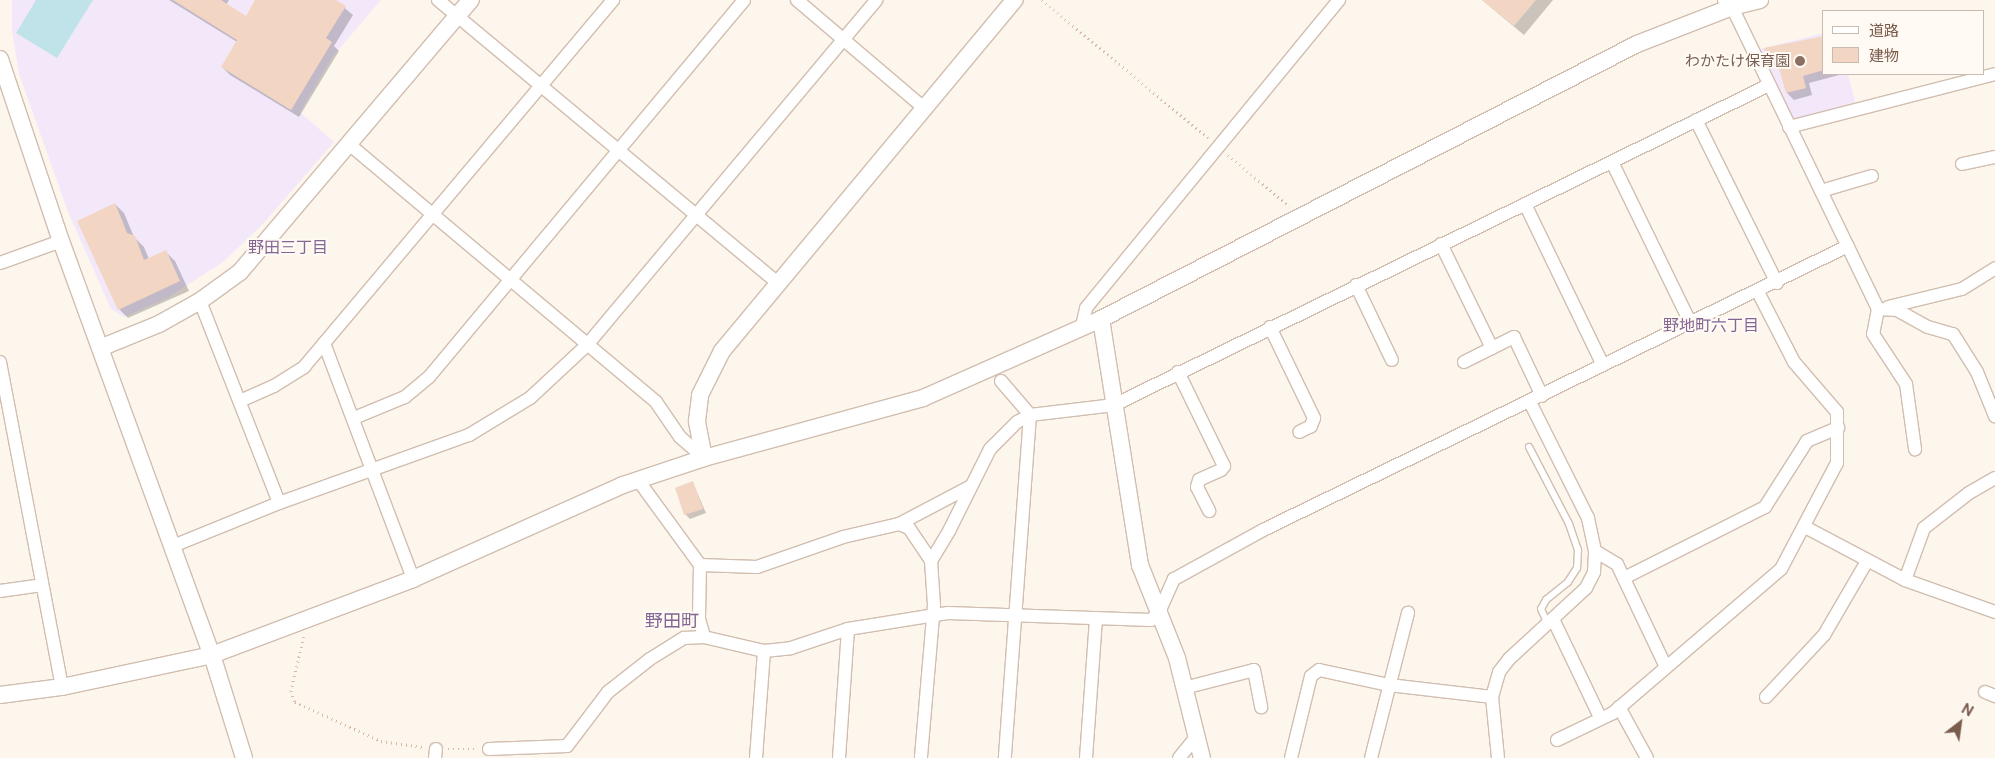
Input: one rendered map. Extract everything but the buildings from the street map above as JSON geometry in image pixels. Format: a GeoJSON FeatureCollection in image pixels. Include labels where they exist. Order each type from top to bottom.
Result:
{"type":"FeatureCollection","features":[{"type":"Feature","properties":{"kind":"street"},"geometry":{"type":"LineString","coordinates":[[438,0],[779,284]]}},
{"type":"Feature","properties":{"kind":"street"},"geometry":{"type":"LineString","coordinates":[[100,348],[159,324],[200,301],[240,272],[350,145],[471,0]]}},
{"type":"Feature","properties":{"kind":"street"},"geometry":{"type":"LineString","coordinates":[[240,401],[274,386],[304,367],[614,0]]}},
{"type":"Feature","properties":{"kind":"street"},"geometry":{"type":"LineString","coordinates":[[354,418],[405,396],[429,377],[508,280],[744,0]]}},
{"type":"Feature","properties":{"kind":"street"},"geometry":{"type":"LineString","coordinates":[[797,0],[925,109]]}},
{"type":"Feature","properties":{"kind":"street"},"geometry":{"type":"LineString","coordinates":[[173,546],[279,503],[468,435],[494,421],[556,376],[586,345],[694,214],[876,0]]}},
{"type":"Feature","properties":{"kind":"street"},"geometry":{"type":"LineString","coordinates":[[704,458],[697,421],[700,396],[708,376],[722,351],[1014,0]]}},
{"type":"Feature","properties":{"kind":"street"},"geometry":{"type":"LineString","coordinates":[[1082,326],[1086,308],[1217,146],[1339,0]]}},
{"type":"Feature","properties":{"kind":"street"},"geometry":{"type":"LineString","coordinates":[[0,695],[62,687],[212,655],[413,579],[638,480],[704,458],[922,398],[1101,319],[1638,44],[1728,4],[1760,0]]}},
{"type":"Feature","properties":{"kind":"street"},"geometry":{"type":"LineString","coordinates":[[1728,4],[1878,309],[1873,334],[1906,384],[1915,449]]}},
{"type":"Feature","properties":{"kind":"street"},"geometry":{"type":"LineString","coordinates":[[0,59],[61,241],[212,655],[244,758]]}},
{"type":"Feature","properties":{"kind":"street"},"geometry":{"type":"LineString","coordinates":[[1789,127],[1995,74]]}},
{"type":"Feature","properties":{"kind":"street"},"geometry":{"type":"LineString","coordinates":[[931,561],[950,529],[990,449],[1017,422],[1030,415],[1114,405],[1270,327],[1769,85]]}},
{"type":"Feature","properties":{"kind":"street"},"geometry":{"type":"LineString","coordinates":[[1696,120],[1777,283]]}},
{"type":"Feature","properties":{"kind":"street"},"geometry":{"type":"LineString","coordinates":[[350,145],[508,280],[656,402],[680,437],[704,458]]}},
{"type":"Feature","properties":{"kind":"street"},"geometry":{"type":"LineString","coordinates":[[1962,164],[1995,157]]}},
{"type":"Feature","properties":{"kind":"street"},"geometry":{"type":"LineString","coordinates":[[1612,162],[1691,324]]}},
{"type":"Feature","properties":{"kind":"street"},"geometry":{"type":"LineString","coordinates":[[1821,190],[1872,176]]}},
{"type":"Feature","properties":{"kind":"street"},"geometry":{"type":"LineString","coordinates":[[1525,204],[1603,365]]}},
{"type":"Feature","properties":{"kind":"street"},"geometry":{"type":"LineString","coordinates":[[0,263],[61,241]]}},
{"type":"Feature","properties":{"kind":"street"},"geometry":{"type":"LineString","coordinates":[[1441,244],[1492,348]]}},
{"type":"Feature","properties":{"kind":"street"},"geometry":{"type":"LineString","coordinates":[[493,753],[567,746],[608,692],[636,670],[684,638],[704,637],[764,651],[791,648],[848,629],[933,615],[1015,615],[1151,620],[1160,610],[1174,579],[1263,530],[1777,283],[1848,246]]}},
{"type":"Feature","properties":{"kind":"street"},"geometry":{"type":"LineString","coordinates":[[1878,309],[1962,289],[1995,268]]}},
{"type":"Feature","properties":{"kind":"street"},"geometry":{"type":"LineString","coordinates":[[1356,285],[1392,360]]}},
{"type":"Feature","properties":{"kind":"street"},"geometry":{"type":"LineString","coordinates":[[1557,740],[1619,707],[1781,569],[1805,527],[1837,463],[1837,412],[1794,362],[1758,292]]}},
{"type":"Feature","properties":{"kind":"street"},"geometry":{"type":"LineString","coordinates":[[200,301],[279,503]]}},
{"type":"Feature","properties":{"kind":"street"},"geometry":{"type":"LineString","coordinates":[[1878,309],[1897,310],[1928,326],[1953,334],[1990,393],[1995,416]]}},
{"type":"Feature","properties":{"kind":"street"},"geometry":{"type":"LineString","coordinates":[[1101,319],[1140,565],[1160,610],[1184,688],[1202,758]]}},
{"type":"Feature","properties":{"kind":"street"},"geometry":{"type":"LineString","coordinates":[[1270,327],[1314,418],[1311,426],[1299,432]]}},
{"type":"Feature","properties":{"kind":"street"},"geometry":{"type":"LineString","coordinates":[[1464,362],[1514,338],[1542,396]]}},
{"type":"Feature","properties":{"kind":"street"},"geometry":{"type":"LineString","coordinates":[[324,343],[354,418],[413,579]]}},
{"type":"Feature","properties":{"kind":"street"},"geometry":{"type":"LineString","coordinates":[[0,362],[62,687]]}},
{"type":"Feature","properties":{"kind":"street"},"geometry":{"type":"LineString","coordinates":[[1178,372],[1224,466],[1222,470],[1199,480],[1197,487],[1209,511]]}},
{"type":"Feature","properties":{"kind":"street"},"geometry":{"type":"LineString","coordinates":[[1001,381],[1030,415],[1005,758]]}},
{"type":"Feature","properties":{"kind":"street"},"geometry":{"type":"LineString","coordinates":[[1498,758],[1492,697],[1499,672],[1508,659],[1586,588],[1594,572],[1595,551],[1588,518],[1530,402]]}},
{"type":"Feature","properties":{"kind":"street"},"geometry":{"type":"LineString","coordinates":[[1624,578],[1765,507],[1807,442],[1838,428]]}},
{"type":"Feature","properties":{"kind":"street"},"geometry":{"type":"LineString","coordinates":[[1905,580],[1924,528],[1969,493],[1995,478]]}},
{"type":"Feature","properties":{"kind":"street"},"geometry":{"type":"LineString","coordinates":[[638,480],[700,565],[699,620],[704,637]]}},
{"type":"Feature","properties":{"kind":"street"},"geometry":{"type":"LineString","coordinates":[[700,565],[757,567],[843,537],[899,524],[971,486]]}},
{"type":"Feature","properties":{"kind":"street"},"geometry":{"type":"LineString","coordinates":[[899,524],[909,528],[919,540],[931,561],[933,615],[921,758]]}},
{"type":"Feature","properties":{"kind":"street"},"geometry":{"type":"LineString","coordinates":[[1805,527],[1905,580],[1995,612]]}},
{"type":"Feature","properties":{"kind":"street"},"geometry":{"type":"LineString","coordinates":[[1595,551],[1617,564],[1666,667]]}},
{"type":"Feature","properties":{"kind":"street"},"geometry":{"type":"LineString","coordinates":[[1766,697],[1824,634],[1866,561]]}},
{"type":"Feature","properties":{"kind":"street"},"geometry":{"type":"LineString","coordinates":[[0,591],[42,586]]}},
{"type":"Feature","properties":{"kind":"street"},"geometry":{"type":"LineString","coordinates":[[1371,758],[1408,613]]}},
{"type":"Feature","properties":{"kind":"street"},"geometry":{"type":"LineString","coordinates":[[1086,758],[1096,618]]}},
{"type":"Feature","properties":{"kind":"street"},"geometry":{"type":"LineString","coordinates":[[1551,621],[1600,717]]}},
{"type":"Feature","properties":{"kind":"street"},"geometry":{"type":"LineString","coordinates":[[839,758],[848,629]]}},
{"type":"Feature","properties":{"kind":"street"},"geometry":{"type":"LineString","coordinates":[[756,758],[764,651]]}},
{"type":"Feature","properties":{"kind":"street"},"geometry":{"type":"LineString","coordinates":[[1184,688],[1254,670],[1261,707]]}},
{"type":"Feature","properties":{"kind":"street"},"geometry":{"type":"LineString","coordinates":[[1291,758],[1311,676],[1319,670],[1389,685],[1492,697]]}},
{"type":"Feature","properties":{"kind":"street"},"geometry":{"type":"LineString","coordinates":[[1619,707],[1647,758]]}},
{"type":"Feature","properties":{"kind":"street"},"geometry":{"type":"LineString","coordinates":[[1179,758],[1196,737]]}},
{"type":"Feature","properties":{"kind":"lane"},"geometry":{"type":"LineString","coordinates":[[1528,447],[1569,524],[1578,550],[1577,568],[1568,582],[1546,600],[1542,609],[1551,621]]}},
{"type":"Feature","properties":{"kind":"path"},"geometry":{"type":"LineString","coordinates":[[1042,0],[1301,216]]}},
{"type":"Feature","properties":{"kind":"path"},"geometry":{"type":"LineString","coordinates":[[308,620],[291,690],[295,702],[381,741],[436,754],[493,753]]}},
{"type":"Feature","properties":{"kind":"shaded area"},"geometry":{"type":"Polygon","coordinates":[[[12,0],[381,0],[333,56],[300,112],[334,142],[263,224],[223,262],[169,297],[124,317],[111,309],[68,212],[19,74],[12,30],[12,0]]]}},
{"type":"Feature","properties":{"kind":"shaded area"},"geometry":{"type":"Polygon","coordinates":[[[1822,34],[1822,75],[1848,75],[1855,101],[1852,104],[1795,119],[1790,117],[1760,49],[1822,34]]]}},
{"type":"Feature","properties":{"kind":"water"},"geometry":{"type":"Polygon","coordinates":[[[36,0],[93,0],[57,58],[16,33],[36,0]]]}},
{"type":"Feature","properties":{"kind":"place","name":"わかたけ保育園"},"geometry":{"type":"Point","coordinates":[1800,61]}},
{"type":"Feature","properties":{"kind":"district","name":"野田三丁目"},"geometry":{"type":"Point","coordinates":[288,248]}},
{"type":"Feature","properties":{"kind":"district","name":"野地町六丁目"},"geometry":{"type":"Point","coordinates":[1711,326]}},
{"type":"Feature","properties":{"kind":"district","name":"野田町"},"geometry":{"type":"Point","coordinates":[672,621]}}]}
